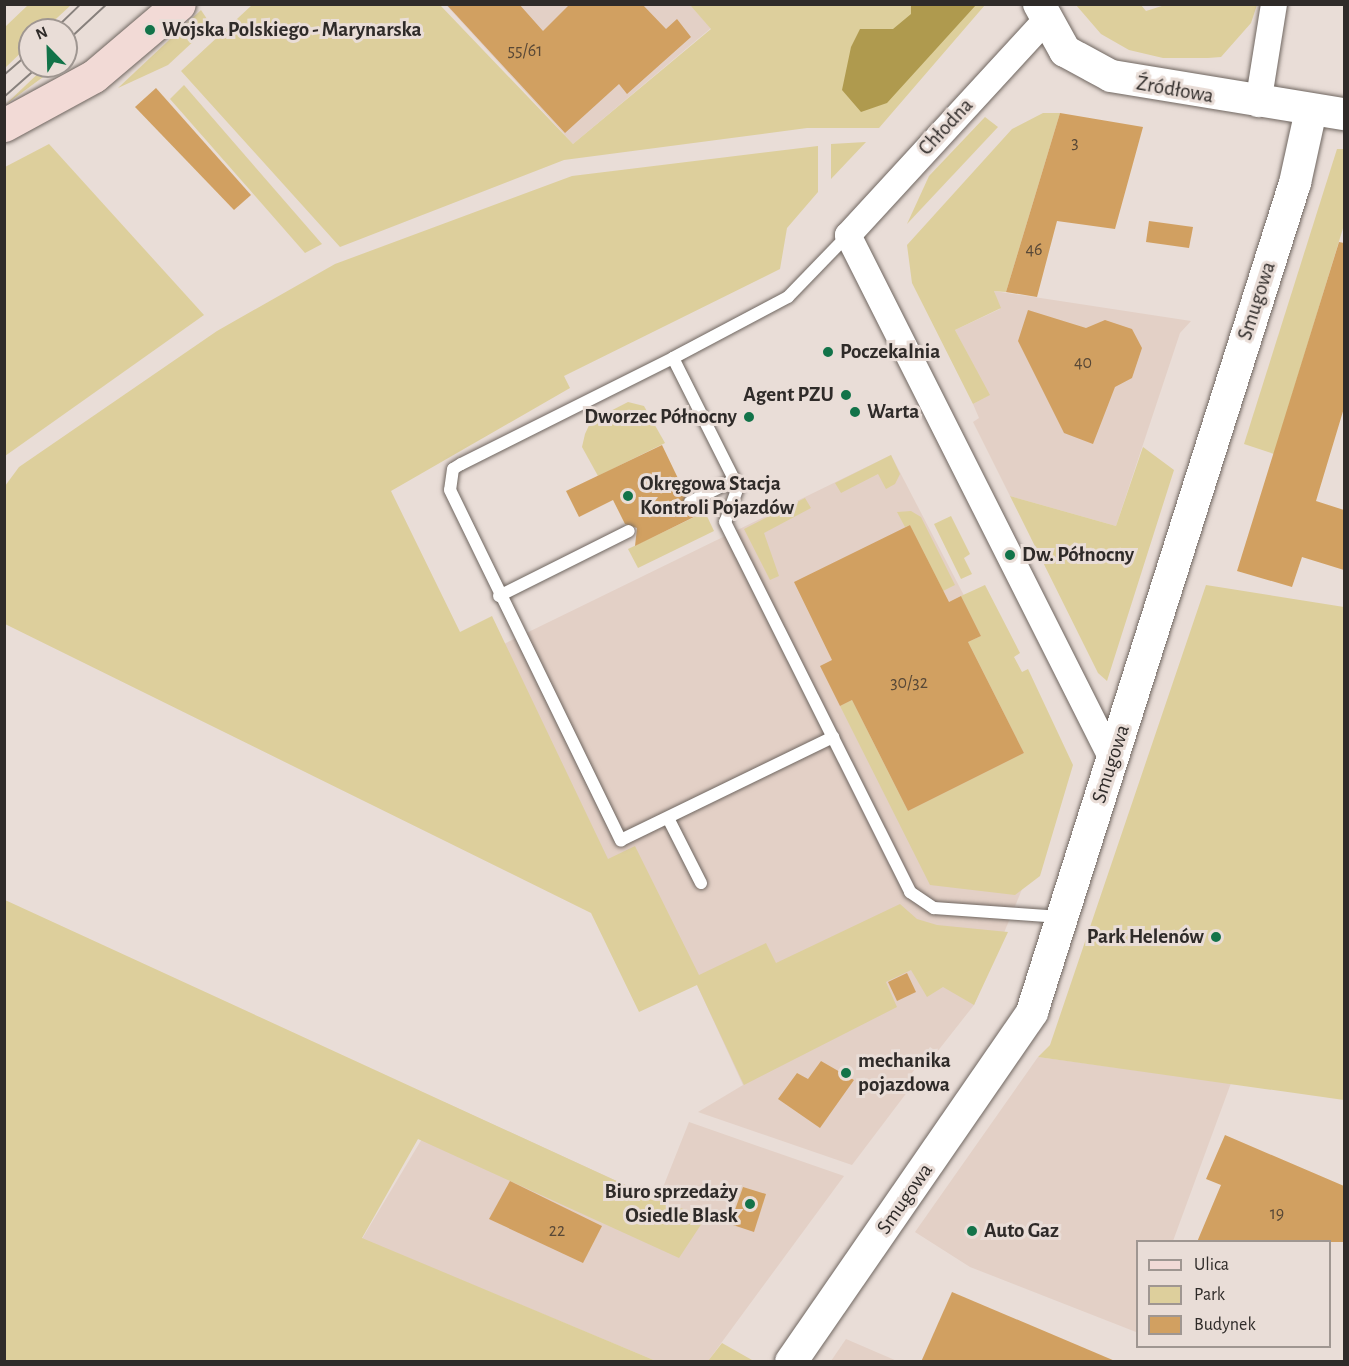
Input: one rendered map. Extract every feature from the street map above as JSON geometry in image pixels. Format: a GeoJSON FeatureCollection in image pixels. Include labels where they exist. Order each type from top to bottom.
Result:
{"type":"FeatureCollection","features":[{"type":"Feature","properties":{"kind":"main road"},"geometry":{"type":"LineString","coordinates":[[4,125],[94,76],[179,4]]}},
{"type":"Feature","properties":{"kind":"street"},"geometry":{"type":"LineString","coordinates":[[1258,104],[1274,4]]}},
{"type":"Feature","properties":{"kind":"street","name":"Źródłowa"},"geometry":{"type":"LineString","coordinates":[[1042,13],[1070,57],[1101,73],[1258,104],[1344,114]]}},
{"type":"Feature","properties":{"kind":"street","name":"Chłodna"},"geometry":{"type":"LineString","coordinates":[[848,235],[1042,13]]}},
{"type":"Feature","properties":{"kind":"street","name":"Smugowa"},"geometry":{"type":"LineString","coordinates":[[791,1362],[1018,1038],[1062,917],[1291,194],[1311,110]]}},
{"type":"Feature","properties":{"kind":"street"},"geometry":{"type":"LineString","coordinates":[[848,235],[1112,759]]}},
{"type":"Feature","properties":{"kind":"lane"},"geometry":{"type":"LineString","coordinates":[[833,737],[621,840],[616,835],[499,596],[450,490],[453,469],[788,297],[848,235]]}},
{"type":"Feature","properties":{"kind":"lane"},"geometry":{"type":"LineString","coordinates":[[673,358],[734,480],[738,493],[725,522],[833,737],[920,903],[943,910],[1062,917]]}},
{"type":"Feature","properties":{"kind":"lane"},"geometry":{"type":"LineString","coordinates":[[690,502],[734,480]]}},
{"type":"Feature","properties":{"kind":"lane"},"geometry":{"type":"LineString","coordinates":[[499,596],[629,531]]}},
{"type":"Feature","properties":{"kind":"lane"},"geometry":{"type":"LineString","coordinates":[[668,818],[701,883]]}},
{"type":"Feature","properties":{"kind":"shaded area"},"geometry":{"type":"Polygon","coordinates":[[[446,5],[690,5],[711,28],[573,144],[446,5]]]}},
{"type":"Feature","properties":{"kind":"shaded area"},"geometry":{"type":"Polygon","coordinates":[[[911,5],[976,5],[887,103],[861,112],[842,90],[851,47],[860,29],[893,29],[911,14],[911,5]]]}},
{"type":"Feature","properties":{"kind":"shaded area"},"geometry":{"type":"Polygon","coordinates":[[[994,291],[1191,321],[1180,333],[1116,526],[1010,496],[973,422],[979,418],[973,404],[989,395],[955,330],[1000,309],[994,291]]]}},
{"type":"Feature","properties":{"kind":"shaded area"},"geometry":{"type":"Polygon","coordinates":[[[891,455],[1064,788],[974,1005],[937,1052],[930,1047],[905,1083],[911,1087],[852,1165],[698,1112],[743,1085],[697,985],[605,861],[502,645],[891,455]]]}},
{"type":"Feature","properties":{"kind":"shaded area"},"geometry":{"type":"Polygon","coordinates":[[[1038,1057],[1231,1083],[1173,1240],[1136,1240],[1136,1332],[970,1267],[915,1232],[1038,1057]]]}},
{"type":"Feature","properties":{"kind":"shaded area"},"geometry":{"type":"Polygon","coordinates":[[[444,1102],[658,1200],[689,1122],[844,1176],[708,1361],[656,1361],[362,1239],[444,1102]]]}},
{"type":"Feature","properties":{"kind":"shaded area"},"geometry":{"type":"Polygon","coordinates":[[[846,1339],[897,1361],[831,1361],[846,1339]]]}},
{"type":"Feature","properties":{"kind":"green space"},"geometry":{"type":"Polygon","coordinates":[[[28,5],[71,5],[57,18],[18,18],[18,56],[5,68],[5,27],[28,5]]]}},
{"type":"Feature","properties":{"kind":"green space"},"geometry":{"type":"Polygon","coordinates":[[[252,5],[440,5],[573,144],[711,29],[690,5],[985,5],[879,128],[807,128],[564,160],[340,247],[181,71],[252,5]]]}},
{"type":"Feature","properties":{"kind":"green space"},"geometry":{"type":"Polygon","coordinates":[[[1076,5],[1141,5],[1146,11],[1165,5],[1257,5],[1251,23],[1221,57],[1163,58],[1129,50],[1101,34],[1076,5]]]}},
{"type":"Feature","properties":{"kind":"green space"},"geometry":{"type":"Polygon","coordinates":[[[201,10],[211,25],[168,65],[118,88],[201,10]]]}},
{"type":"Feature","properties":{"kind":"green space"},"geometry":{"type":"Polygon","coordinates":[[[33,78],[42,78],[5,105],[33,78]]]}},
{"type":"Feature","properties":{"kind":"green space"},"geometry":{"type":"Polygon","coordinates":[[[184,85],[322,244],[305,253],[170,99],[184,85]]]}},
{"type":"Feature","properties":{"kind":"green space"},"geometry":{"type":"Polygon","coordinates":[[[1043,113],[1060,113],[1006,292],[994,291],[1001,308],[955,330],[990,395],[973,404],[912,283],[907,245],[1012,129],[1043,113]]]}},
{"type":"Feature","properties":{"kind":"green space"},"geometry":{"type":"Polygon","coordinates":[[[985,117],[998,127],[907,224],[929,176],[985,117]]]}},
{"type":"Feature","properties":{"kind":"green space"},"geometry":{"type":"Polygon","coordinates":[[[866,142],[831,179],[831,144],[866,142]]]}},
{"type":"Feature","properties":{"kind":"green space"},"geometry":{"type":"Polygon","coordinates":[[[49,144],[204,315],[5,456],[5,167],[49,144]]]}},
{"type":"Feature","properties":{"kind":"green space"},"geometry":{"type":"Polygon","coordinates":[[[818,146],[818,192],[787,228],[780,269],[564,376],[570,388],[391,491],[460,632],[492,616],[608,859],[635,846],[699,975],[766,943],[776,963],[900,904],[917,919],[937,925],[1008,932],[974,1005],[943,987],[927,997],[911,970],[886,982],[897,1007],[744,1085],[697,985],[639,1012],[591,913],[5,624],[5,486],[19,467],[217,331],[335,264],[572,176],[818,146]]]}},
{"type":"Feature","properties":{"kind":"green space"},"geometry":{"type":"Polygon","coordinates":[[[1337,149],[1344,149],[1344,225],[1274,454],[1244,444],[1337,149]]]}},
{"type":"Feature","properties":{"kind":"green space"},"geometry":{"type":"Polygon","coordinates":[[[628,402],[644,406],[665,443],[598,476],[582,447],[585,434],[591,421],[628,402]]]}},
{"type":"Feature","properties":{"kind":"green space"},"geometry":{"type":"Polygon","coordinates":[[[1143,447],[1174,470],[1107,681],[1098,673],[1010,496],[1116,526],[1143,447]]]}},
{"type":"Feature","properties":{"kind":"green space"},"geometry":{"type":"Polygon","coordinates":[[[891,455],[900,474],[895,484],[886,489],[878,474],[841,493],[835,483],[891,455]]]}},
{"type":"Feature","properties":{"kind":"green space"},"geometry":{"type":"Polygon","coordinates":[[[805,498],[811,508],[764,533],[779,576],[770,580],[744,529],[805,498]]]}},
{"type":"Feature","properties":{"kind":"green space"},"geometry":{"type":"Polygon","coordinates":[[[911,511],[921,517],[955,585],[943,591],[910,525],[905,527],[897,512],[911,511]]]}},
{"type":"Feature","properties":{"kind":"green space"},"geometry":{"type":"Polygon","coordinates":[[[705,512],[714,531],[638,568],[628,549],[705,512]]]}},
{"type":"Feature","properties":{"kind":"green space"},"geometry":{"type":"Polygon","coordinates":[[[951,516],[970,554],[964,558],[972,574],[961,579],[934,524],[951,516]]]}},
{"type":"Feature","properties":{"kind":"green space"},"geometry":{"type":"Polygon","coordinates":[[[985,585],[1020,653],[1014,657],[1022,672],[1028,669],[1073,765],[1040,876],[1015,895],[930,885],[840,706],[852,700],[908,811],[1024,753],[968,642],[981,636],[961,596],[985,585]]]}},
{"type":"Feature","properties":{"kind":"green space","name":"Park Helenów"},"geometry":{"type":"Polygon","coordinates":[[[1206,585],[1344,607],[1344,1100],[1038,1057],[1050,1045],[1206,585]]]}},
{"type":"Feature","properties":{"kind":"green space"},"geometry":{"type":"Polygon","coordinates":[[[5,900],[658,1200],[706,1217],[679,1258],[418,1139],[362,1238],[656,1361],[5,1362],[5,900]]]}},
{"type":"Feature","properties":{"kind":"green space"},"geometry":{"type":"Polygon","coordinates":[[[722,1343],[752,1360],[708,1361],[722,1343]]]}},
{"type":"Feature","properties":{"kind":"building"},"geometry":{"type":"Polygon","coordinates":[[[446,4],[519,4],[543,31],[570,4],[642,4],[666,29],[677,19],[691,37],[627,94],[619,84],[565,133],[446,4]]]}},
{"type":"Feature","properties":{"kind":"building"},"geometry":{"type":"Polygon","coordinates":[[[156,88],[251,195],[234,210],[135,107],[156,88]]]}},
{"type":"Feature","properties":{"kind":"building"},"geometry":{"type":"Polygon","coordinates":[[[1060,113],[1143,127],[1115,229],[1057,221],[1037,297],[1006,292],[1060,113]]]}},
{"type":"Feature","properties":{"kind":"building"},"geometry":{"type":"Polygon","coordinates":[[[1149,221],[1193,227],[1189,248],[1146,242],[1149,221]]]}},
{"type":"Feature","properties":{"kind":"building"},"geometry":{"type":"Polygon","coordinates":[[[1339,242],[1344,243],[1344,408],[1316,501],[1344,510],[1344,570],[1302,557],[1292,587],[1237,571],[1339,242]]]}},
{"type":"Feature","properties":{"kind":"building"},"geometry":{"type":"Polygon","coordinates":[[[1028,310],[1086,328],[1105,320],[1132,329],[1142,348],[1132,378],[1115,387],[1093,444],[1064,433],[1018,341],[1028,310]]]}},
{"type":"Feature","properties":{"kind":"building","name":"Okręgowa Stacja Kontroli Pojazdów"},"geometry":{"type":"Polygon","coordinates":[[[662,445],[686,495],[682,505],[696,516],[635,546],[637,528],[625,524],[613,500],[579,517],[566,491],[662,445]]]}},
{"type":"Feature","properties":{"kind":"building"},"geometry":{"type":"Polygon","coordinates":[[[910,525],[949,602],[961,596],[981,636],[968,642],[1024,753],[908,811],[852,700],[840,706],[820,666],[832,660],[794,582],[910,525]]]}},
{"type":"Feature","properties":{"kind":"building"},"geometry":{"type":"Polygon","coordinates":[[[907,973],[916,992],[897,1001],[888,982],[907,973]]]}},
{"type":"Feature","properties":{"kind":"building"},"geometry":{"type":"Polygon","coordinates":[[[821,1061],[854,1080],[820,1128],[778,1099],[797,1073],[808,1079],[821,1061]]]}},
{"type":"Feature","properties":{"kind":"building"},"geometry":{"type":"Polygon","coordinates":[[[1225,1135],[1344,1186],[1344,1242],[1331,1242],[1331,1240],[1198,1240],[1221,1185],[1206,1179],[1225,1135]]]}},
{"type":"Feature","properties":{"kind":"building"},"geometry":{"type":"Polygon","coordinates":[[[510,1181],[602,1226],[583,1263],[489,1219],[510,1181]]]}},
{"type":"Feature","properties":{"kind":"building","name":"Biuro sprzedaży Osiedle Blask"},"geometry":{"type":"Polygon","coordinates":[[[743,1187],[766,1194],[754,1232],[730,1224],[743,1187]]]}},
{"type":"Feature","properties":{"kind":"building"},"geometry":{"type":"Polygon","coordinates":[[[952,1292],[1115,1361],[1115,1362],[921,1362],[952,1292]]]}},
{"type":"Feature","properties":{"kind":"tram line"},"geometry":{"type":"LineString","coordinates":[[66,18],[81,4]]}},
{"type":"Feature","properties":{"kind":"tram line"},"geometry":{"type":"LineString","coordinates":[[78,31],[107,4]]}},
{"type":"Feature","properties":{"kind":"tram line"},"geometry":{"type":"LineString","coordinates":[[4,75],[18,63]]}},
{"type":"Feature","properties":{"kind":"tram line"},"geometry":{"type":"LineString","coordinates":[[4,97],[25,78]]}},
{"type":"Feature","properties":{"kind":"place","name":"Wojska Polskiego - Marynarska"},"geometry":{"type":"Point","coordinates":[150,30]}},
{"type":"Feature","properties":{"kind":"place","name":"Poczekalnia"},"geometry":{"type":"Point","coordinates":[828,352]}},
{"type":"Feature","properties":{"kind":"place","name":"Agent PZU"},"geometry":{"type":"Point","coordinates":[846,395]}},
{"type":"Feature","properties":{"kind":"place","name":"Warta"},"geometry":{"type":"Point","coordinates":[855,412]}},
{"type":"Feature","properties":{"kind":"place","name":"Dworzec Północny"},"geometry":{"type":"Point","coordinates":[749,417]}},
{"type":"Feature","properties":{"kind":"place","name":"Okręgowa Stacja Kontroli Pojazdów"},"geometry":{"type":"Point","coordinates":[628,496]}},
{"type":"Feature","properties":{"kind":"place","name":"Dw. Północny"},"geometry":{"type":"Point","coordinates":[1010,555]}},
{"type":"Feature","properties":{"kind":"place","name":"Park Helenów"},"geometry":{"type":"Point","coordinates":[1216,937]}},
{"type":"Feature","properties":{"kind":"place","name":"mechanika pojazdowa"},"geometry":{"type":"Point","coordinates":[846,1073]}},
{"type":"Feature","properties":{"kind":"place","name":"Biuro sprzedaży Osiedle Blask"},"geometry":{"type":"Point","coordinates":[750,1204]}},
{"type":"Feature","properties":{"kind":"place","name":"Auto Gaz"},"geometry":{"type":"Point","coordinates":[972,1231]}}]}
